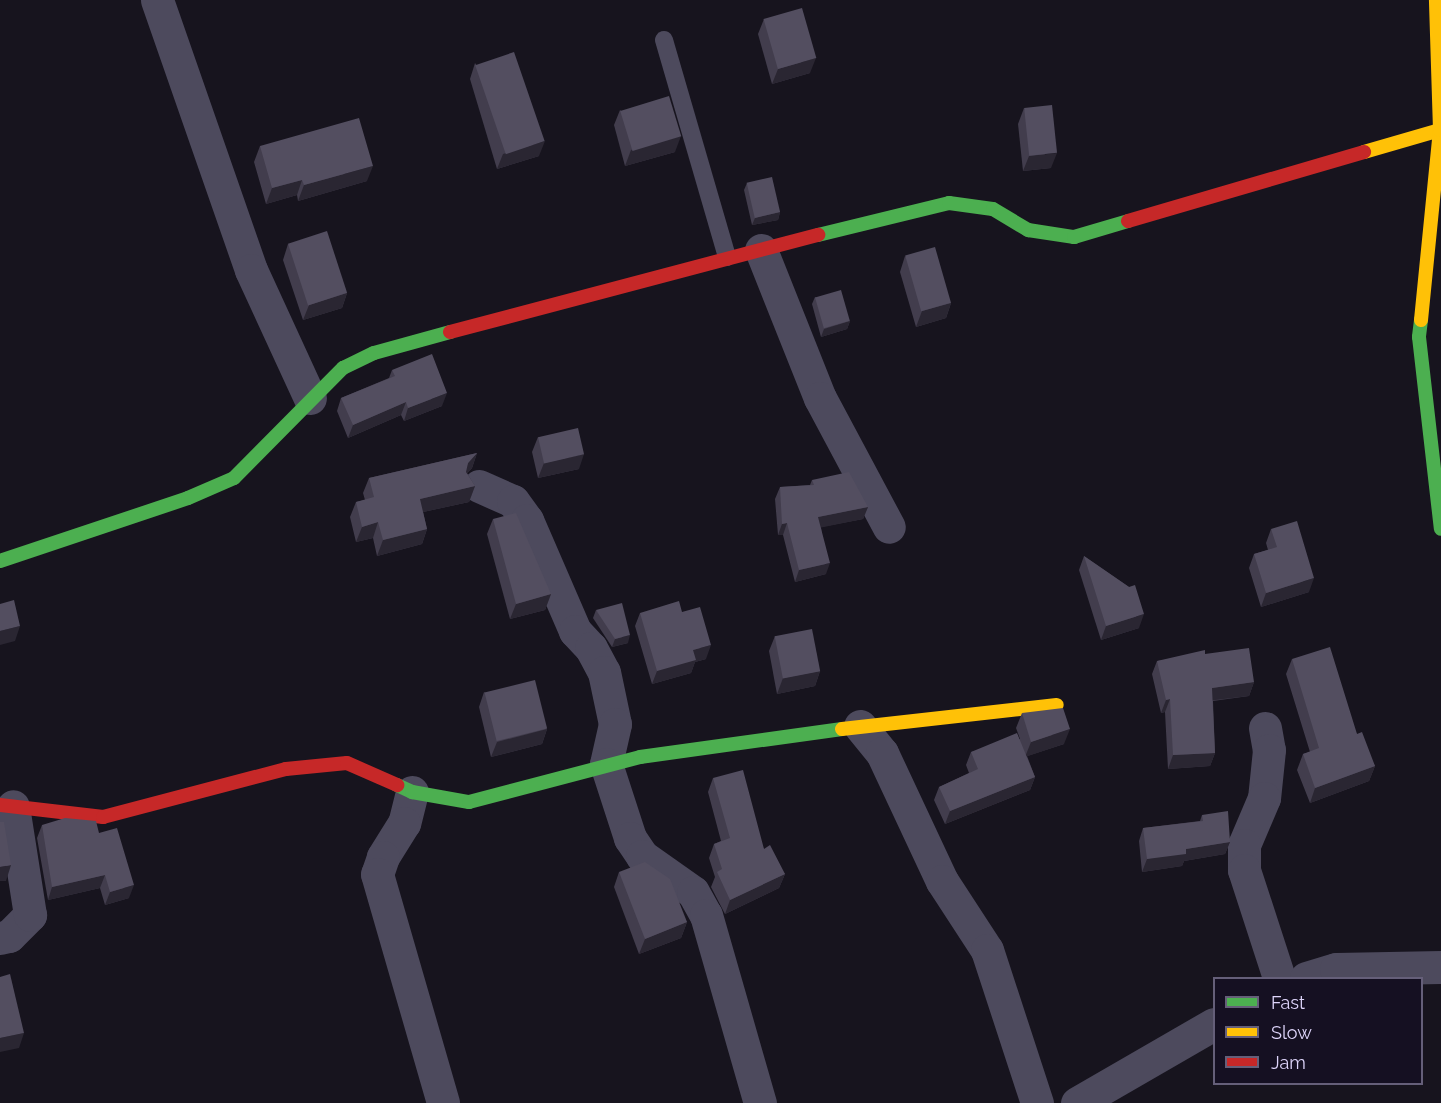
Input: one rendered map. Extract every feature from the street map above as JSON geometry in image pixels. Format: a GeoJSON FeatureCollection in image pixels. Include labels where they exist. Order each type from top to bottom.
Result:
{"type":"FeatureCollection","features":[{"type":"Feature","properties":{"kind":"street"},"geometry":{"type":"LineString","coordinates":[[157,0],[251,270],[310,398]]}},
{"type":"Feature","properties":{"kind":"street"},"geometry":{"type":"LineString","coordinates":[[1436,0],[1439,34],[1440,130],[1419,338],[1441,529]]}},
{"type":"Feature","properties":{"kind":"street"},"geometry":{"type":"LineString","coordinates":[[0,561],[188,498],[234,478],[310,398],[343,368],[374,353],[727,257],[949,203],[993,209],[1028,230],[1074,237],[1440,130]]}},
{"type":"Feature","properties":{"kind":"street"},"geometry":{"type":"LineString","coordinates":[[761,250],[820,398],[889,527]]}},
{"type":"Feature","properties":{"kind":"street"},"geometry":{"type":"LineString","coordinates":[[479,486],[513,501],[527,520],[574,631],[591,648],[604,672],[615,724],[606,764],[630,838],[642,856],[679,879],[693,892],[706,915],[760,1103]]}},
{"type":"Feature","properties":{"kind":"street"},"geometry":{"type":"LineString","coordinates":[[0,939],[9,936],[30,915],[6,805],[103,817],[286,770],[347,764],[412,792],[469,802],[516,793],[606,764],[860,726],[1058,705]]}},
{"type":"Feature","properties":{"kind":"street"},"geometry":{"type":"LineString","coordinates":[[860,726],[882,753],[942,881],[987,950],[1036,1103]]}},
{"type":"Feature","properties":{"kind":"street"},"geometry":{"type":"LineString","coordinates":[[1265,728],[1269,750],[1264,798],[1244,845],[1244,870],[1279,977]]}},
{"type":"Feature","properties":{"kind":"street"},"geometry":{"type":"LineString","coordinates":[[412,792],[404,823],[383,857],[377,874],[443,1103]]}},
{"type":"Feature","properties":{"kind":"street"},"geometry":{"type":"LineString","coordinates":[[1309,977],[1336,969],[1441,967]]}},
{"type":"Feature","properties":{"kind":"street"},"geometry":{"type":"LineString","coordinates":[[1077,1103],[1213,1025]]}},
{"type":"Feature","properties":{"kind":"lane"},"geometry":{"type":"LineString","coordinates":[[664,40],[727,257]]}},
{"type":"Feature","properties":{"kind":"building"},"geometry":{"type":"Polygon","coordinates":[[[802,8],[816,58],[778,69],[764,19],[802,8]]]}},
{"type":"Feature","properties":{"kind":"building"},"geometry":{"type":"Polygon","coordinates":[[[514,52],[545,141],[506,154],[475,65],[514,52]]]}},
{"type":"Feature","properties":{"kind":"building"},"geometry":{"type":"Polygon","coordinates":[[[669,96],[681,136],[633,151],[620,111],[669,96]]]}},
{"type":"Feature","properties":{"kind":"building"},"geometry":{"type":"Polygon","coordinates":[[[1052,105],[1057,153],[1029,156],[1024,108],[1052,105]]]}},
{"type":"Feature","properties":{"kind":"building"},"geometry":{"type":"Polygon","coordinates":[[[359,118],[373,166],[304,185],[302,180],[272,188],[260,146],[359,118]]]}},
{"type":"Feature","properties":{"kind":"building"},"geometry":{"type":"Polygon","coordinates":[[[772,177],[780,212],[755,218],[747,183],[772,177]]]}},
{"type":"Feature","properties":{"kind":"building"},"geometry":{"type":"Polygon","coordinates":[[[327,231],[347,293],[308,305],[288,244],[327,231]]]}},
{"type":"Feature","properties":{"kind":"building"},"geometry":{"type":"Polygon","coordinates":[[[935,247],[951,303],[921,311],[905,256],[935,247]]]}},
{"type":"Feature","properties":{"kind":"building"},"geometry":{"type":"Polygon","coordinates":[[[841,290],[850,321],[824,328],[815,297],[841,290]]]}},
{"type":"Feature","properties":{"kind":"building"},"geometry":{"type":"Polygon","coordinates":[[[432,354],[447,393],[408,408],[406,402],[353,425],[341,398],[395,376],[392,370],[432,354]]]}},
{"type":"Feature","properties":{"kind":"building"},"geometry":{"type":"Polygon","coordinates":[[[578,428],[584,454],[544,464],[538,437],[578,428]]]}},
{"type":"Feature","properties":{"kind":"building"},"geometry":{"type":"Polygon","coordinates":[[[477,453],[468,463],[466,472],[475,486],[420,499],[427,529],[383,540],[378,522],[362,527],[356,502],[374,497],[369,478],[477,453]]]}},
{"type":"Feature","properties":{"kind":"building"},"geometry":{"type":"Polygon","coordinates":[[[849,472],[868,507],[818,517],[830,563],[799,570],[787,523],[782,524],[780,487],[814,485],[812,480],[849,472]]]}},
{"type":"Feature","properties":{"kind":"building"},"geometry":{"type":"Polygon","coordinates":[[[516,513],[551,594],[516,604],[493,519],[516,513]]]}},
{"type":"Feature","properties":{"kind":"building"},"geometry":{"type":"Polygon","coordinates":[[[1297,521],[1314,578],[1266,593],[1254,554],[1277,547],[1271,529],[1297,521]]]}},
{"type":"Feature","properties":{"kind":"building"},"geometry":{"type":"Polygon","coordinates":[[[1084,556],[1129,587],[1135,585],[1144,614],[1106,626],[1084,556]]]}},
{"type":"Feature","properties":{"kind":"building"},"geometry":{"type":"Polygon","coordinates":[[[14,600],[20,626],[0,631],[0,604],[14,600]]]}},
{"type":"Feature","properties":{"kind":"building"},"geometry":{"type":"Polygon","coordinates":[[[679,601],[682,612],[700,607],[711,645],[693,650],[696,660],[657,671],[640,613],[679,601]]]}},
{"type":"Feature","properties":{"kind":"building"},"geometry":{"type":"Polygon","coordinates":[[[622,603],[630,635],[615,639],[596,610],[622,603]]]}},
{"type":"Feature","properties":{"kind":"building"},"geometry":{"type":"Polygon","coordinates":[[[812,629],[820,671],[783,678],[775,636],[812,629]]]}},
{"type":"Feature","properties":{"kind":"building"},"geometry":{"type":"Polygon","coordinates":[[[1330,647],[1357,734],[1362,732],[1375,766],[1315,788],[1303,754],[1319,748],[1292,659],[1330,647]]]}},
{"type":"Feature","properties":{"kind":"building"},"geometry":{"type":"Polygon","coordinates":[[[1249,648],[1254,682],[1212,688],[1215,753],[1173,755],[1170,699],[1166,700],[1157,661],[1205,650],[1205,654],[1249,648]]]}},
{"type":"Feature","properties":{"kind":"building"},"geometry":{"type":"Polygon","coordinates":[[[535,680],[547,729],[497,741],[485,693],[535,680]]]}},
{"type":"Feature","properties":{"kind":"building"},"geometry":{"type":"Polygon","coordinates":[[[1063,708],[1070,729],[1031,742],[1022,713],[1063,708]]]}},
{"type":"Feature","properties":{"kind":"building"},"geometry":{"type":"Polygon","coordinates":[[[1017,733],[1035,777],[950,811],[939,787],[978,769],[971,752],[1017,733]]]}},
{"type":"Feature","properties":{"kind":"building"},"geometry":{"type":"Polygon","coordinates":[[[743,770],[764,849],[770,845],[785,874],[730,900],[717,872],[722,869],[714,844],[730,838],[713,778],[743,770]]]}},
{"type":"Feature","properties":{"kind":"building"},"geometry":{"type":"Polygon","coordinates":[[[1228,811],[1230,842],[1186,849],[1186,854],[1147,859],[1143,828],[1203,821],[1202,815],[1228,811]]]}},
{"type":"Feature","properties":{"kind":"building"},"geometry":{"type":"Polygon","coordinates":[[[65,818],[96,821],[99,833],[117,828],[134,885],[110,892],[105,875],[52,887],[42,825],[65,818]]]}},
{"type":"Feature","properties":{"kind":"building"},"geometry":{"type":"Polygon","coordinates":[[[0,822],[4,822],[11,865],[0,867],[0,822]]]}},
{"type":"Feature","properties":{"kind":"building"},"geometry":{"type":"Polygon","coordinates":[[[645,862],[670,879],[687,922],[645,939],[619,872],[645,862]]]}},
{"type":"Feature","properties":{"kind":"building"},"geometry":{"type":"Polygon","coordinates":[[[10,974],[24,1033],[0,1038],[0,977],[10,974]]]}},
{"type":"Feature","properties":{"kind":"traffic: fast"},"geometry":{"type":"LineString","coordinates":[[818,235],[949,203],[993,209],[1028,230],[1074,237],[1128,221]]}},
{"type":"Feature","properties":{"kind":"traffic: fast"},"geometry":{"type":"LineString","coordinates":[[1421,320],[1419,337],[1441,529]]}},
{"type":"Feature","properties":{"kind":"traffic: fast"},"geometry":{"type":"LineString","coordinates":[[0,561],[188,498],[234,478],[343,368],[374,353],[450,332]]}},
{"type":"Feature","properties":{"kind":"traffic: fast"},"geometry":{"type":"LineString","coordinates":[[397,785],[412,792],[469,802],[640,757],[842,729]]}},
{"type":"Feature","properties":{"kind":"traffic: slow"},"geometry":{"type":"LineString","coordinates":[[1421,320],[1440,130],[1436,0]]}},
{"type":"Feature","properties":{"kind":"traffic: slow"},"geometry":{"type":"LineString","coordinates":[[1364,152],[1440,130]]}},
{"type":"Feature","properties":{"kind":"traffic: slow"},"geometry":{"type":"LineString","coordinates":[[842,729],[1057,705]]}},
{"type":"Feature","properties":{"kind":"traffic: jam"},"geometry":{"type":"LineString","coordinates":[[1128,221],[1364,152]]}},
{"type":"Feature","properties":{"kind":"traffic: jam"},"geometry":{"type":"LineString","coordinates":[[450,332],[818,235]]}},
{"type":"Feature","properties":{"kind":"traffic: jam"},"geometry":{"type":"LineString","coordinates":[[0,805],[103,817],[286,769],[347,763],[397,785]]}}]}
